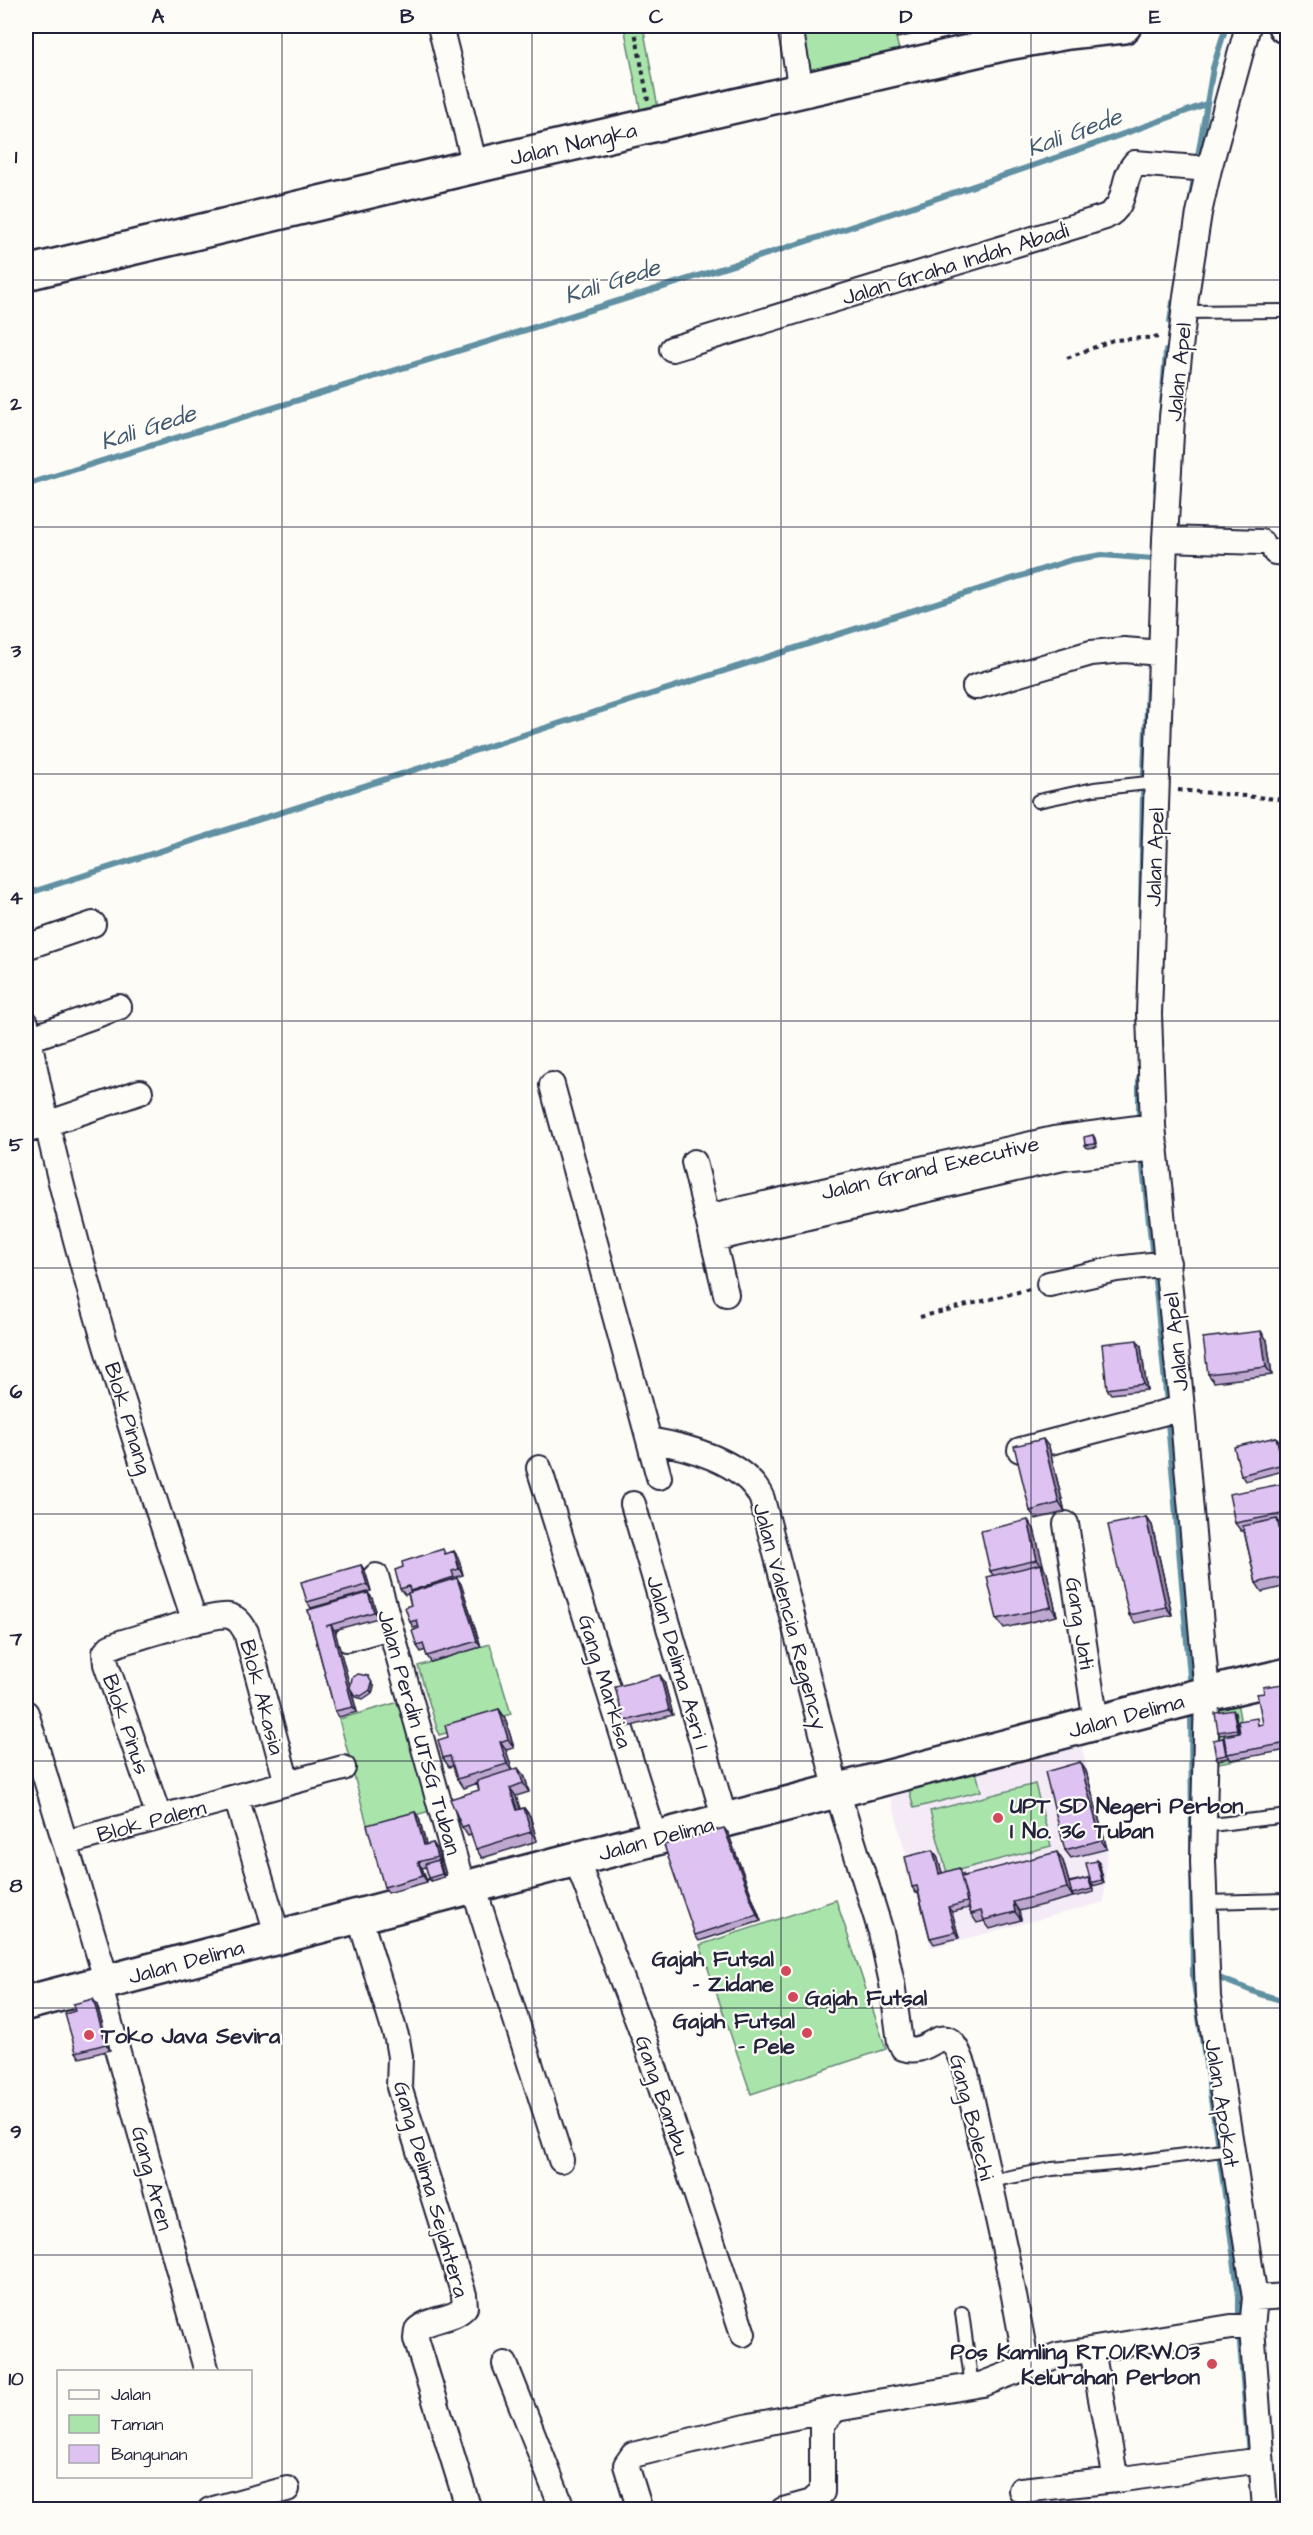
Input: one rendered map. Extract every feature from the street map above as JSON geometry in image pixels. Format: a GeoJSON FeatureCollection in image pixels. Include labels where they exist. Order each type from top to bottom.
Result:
{"type":"FeatureCollection","features":[{"type":"Feature","properties":{"kind":"street"},"geometry":{"type":"LineString","coordinates":[[441,26],[475,166]]}},
{"type":"Feature","properties":{"kind":"street"},"geometry":{"type":"LineString","coordinates":[[790,26],[801,90]]}},
{"type":"Feature","properties":{"kind":"street","name":"Jalan Nangka"},"geometry":{"type":"LineString","coordinates":[[26,273],[653,124],[1025,39],[1124,26]]}},
{"type":"Feature","properties":{"kind":"street","name":"Jalan Apel"},"geometry":{"type":"LineString","coordinates":[[1194,1697],[1182,1408],[1158,1264],[1149,1014],[1156,785],[1172,417],[1192,256],[1199,168],[1248,26]]}},
{"type":"Feature","properties":{"kind":"street","name":"Jalan Graha Indah Abadi"},"geometry":{"type":"LineString","coordinates":[[672,349],[1105,217],[1113,213],[1120,205],[1135,163],[1199,168]]}},
{"type":"Feature","properties":{"kind":"street"},"geometry":{"type":"LineString","coordinates":[[1165,539],[1274,549]]}},
{"type":"Feature","properties":{"kind":"street"},"geometry":{"type":"LineString","coordinates":[[975,687],[1090,653],[1124,650],[1161,652]]}},
{"type":"Feature","properties":{"kind":"street"},"geometry":{"type":"LineString","coordinates":[[26,947],[93,924]]}},
{"type":"Feature","properties":{"kind":"street"},"geometry":{"type":"LineString","coordinates":[[26,1034],[119,1007]]}},
{"type":"Feature","properties":{"kind":"street","name":"Blok Pinang"},"geometry":{"type":"LineString","coordinates":[[26,1034],[37,1127],[69,1213],[146,1475],[195,1622]]}},
{"type":"Feature","properties":{"kind":"street"},"geometry":{"type":"LineString","coordinates":[[552,1084],[659,1477]]}},
{"type":"Feature","properties":{"kind":"street"},"geometry":{"type":"LineString","coordinates":[[37,1127],[140,1092]]}},
{"type":"Feature","properties":{"kind":"street","name":"Jalan Grand Executive"},"geometry":{"type":"LineString","coordinates":[[710,1228],[918,1180],[1054,1139],[1115,1141],[1155,1137]]}},
{"type":"Feature","properties":{"kind":"street"},"geometry":{"type":"LineString","coordinates":[[694,1162],[726,1294]]}},
{"type":"Feature","properties":{"kind":"street"},"geometry":{"type":"LineString","coordinates":[[1048,1284],[1158,1264]]}},
{"type":"Feature","properties":{"kind":"street"},"geometry":{"type":"LineString","coordinates":[[1020,1450],[1182,1408]]}},
{"type":"Feature","properties":{"kind":"street","name":"Jalan Valencia Regency"},"geometry":{"type":"LineString","coordinates":[[649,1440],[680,1446],[717,1460],[743,1476],[760,1494],[837,1791]]}},
{"type":"Feature","properties":{"kind":"street","name":"Gang Markisa"},"geometry":{"type":"LineString","coordinates":[[539,1468],[655,1838]]}},
{"type":"Feature","properties":{"kind":"street","name":"Jalan Delima Asri 1"},"geometry":{"type":"LineString","coordinates":[[633,1504],[725,1820]]}},
{"type":"Feature","properties":{"kind":"street","name":"Gang Jati"},"geometry":{"type":"LineString","coordinates":[[1066,1524],[1096,1723]]}},
{"type":"Feature","properties":{"kind":"street","name":"Jalan Perdin UTSG Tuban"},"geometry":{"type":"LineString","coordinates":[[376,1576],[468,1887],[561,2160]]}},
{"type":"Feature","properties":{"kind":"street","name":"Blok Akasia"},"geometry":{"type":"LineString","coordinates":[[195,1622],[218,1616],[230,1616],[243,1626],[286,1783]]}},
{"type":"Feature","properties":{"kind":"street","name":"Blok Pinus"},"geometry":{"type":"LineString","coordinates":[[159,1817],[106,1665],[105,1653],[115,1644],[195,1622]]}},
{"type":"Feature","properties":{"kind":"street"},"geometry":{"type":"LineString","coordinates":[[347,1639],[390,1627]]}},
{"type":"Feature","properties":{"kind":"street","name":"Jalan Delima"},"geometry":{"type":"LineString","coordinates":[[26,2003],[1194,1697],[1287,1675]]}},
{"type":"Feature","properties":{"kind":"street","name":"Jalan Apokat"},"geometry":{"type":"LineString","coordinates":[[1194,1697],[1203,1826],[1208,1997],[1222,2150],[1255,2298],[1243,2327],[1251,2461],[1265,2510]]}},
{"type":"Feature","properties":{"kind":"street","name":"Gang Aren"},"geometry":{"type":"LineString","coordinates":[[26,1713],[65,1843],[206,2370]]}},
{"type":"Feature","properties":{"kind":"street","name":"Blok Akasia"},"geometry":{"type":"LineString","coordinates":[[236,1797],[343,1768]]}},
{"type":"Feature","properties":{"kind":"street","name":"Gang Bolechi"},"geometry":{"type":"LineString","coordinates":[[837,1791],[881,1932],[900,2042],[903,2048],[910,2050],[947,2039],[958,2049],[966,2073],[1027,2366]]}},
{"type":"Feature","properties":{"kind":"street"},"geometry":{"type":"LineString","coordinates":[[236,1797],[278,1937]]}},
{"type":"Feature","properties":{"kind":"street","name":"Blok Palem"},"geometry":{"type":"LineString","coordinates":[[65,1843],[236,1797]]}},
{"type":"Feature","properties":{"kind":"street","name":"Gang Bambu"},"geometry":{"type":"LineString","coordinates":[[576,1858],[645,2040],[743,2334]]}},
{"type":"Feature","properties":{"kind":"street","name":"Gang Delima Sejahtera"},"geometry":{"type":"LineString","coordinates":[[359,1916],[397,2039],[400,2057],[399,2087],[465,2300],[465,2307],[459,2312],[424,2325],[417,2330],[417,2345],[469,2510]]}},
{"type":"Feature","properties":{"kind":"street"},"geometry":{"type":"LineString","coordinates":[[1255,2298],[1287,2296]]}},
{"type":"Feature","properties":{"kind":"street"},"geometry":{"type":"LineString","coordinates":[[640,2510],[626,2465],[633,2455],[750,2426],[839,2408],[972,2386],[1003,2377],[1058,2355],[1243,2327]]}},
{"type":"Feature","properties":{"kind":"street"},"geometry":{"type":"LineString","coordinates":[[1092,2350],[1116,2480]]}},
{"type":"Feature","properties":{"kind":"street"},"geometry":{"type":"LineString","coordinates":[[506,2364],[563,2510]]}},
{"type":"Feature","properties":{"kind":"street"},"geometry":{"type":"LineString","coordinates":[[783,2510],[812,2502],[822,2492],[822,2423],[828,2415],[839,2408]]}},
{"type":"Feature","properties":{"kind":"street"},"geometry":{"type":"LineString","coordinates":[[1021,2490],[1116,2480],[1251,2461]]}},
{"type":"Feature","properties":{"kind":"street"},"geometry":{"type":"LineString","coordinates":[[210,2510],[287,2489]]}},
{"type":"Feature","properties":{"kind":"lane"},"geometry":{"type":"LineString","coordinates":[[1185,312],[1280,311]]}},
{"type":"Feature","properties":{"kind":"lane"},"geometry":{"type":"LineString","coordinates":[[1038,801],[1114,786],[1156,785]]}},
{"type":"Feature","properties":{"kind":"lane"},"geometry":{"type":"LineString","coordinates":[[1203,1826],[1287,1816]]}},
{"type":"Feature","properties":{"kind":"lane"},"geometry":{"type":"LineString","coordinates":[[1204,1902],[1287,1900]]}},
{"type":"Feature","properties":{"kind":"lane"},"geometry":{"type":"LineString","coordinates":[[990,2181],[1052,2169],[1222,2150]]}},
{"type":"Feature","properties":{"kind":"lane"},"geometry":{"type":"LineString","coordinates":[[962,2313],[972,2386]]}},
{"type":"Feature","properties":{"kind":"path"},"geometry":{"type":"LineString","coordinates":[[634,26],[653,124]]}},
{"type":"Feature","properties":{"kind":"path"},"geometry":{"type":"LineString","coordinates":[[1067,358],[1102,343],[1124,338],[1182,337]]}},
{"type":"Feature","properties":{"kind":"path"},"geometry":{"type":"LineString","coordinates":[[1156,785],[1287,800]]}},
{"type":"Feature","properties":{"kind":"path"},"geometry":{"type":"LineString","coordinates":[[920,1317],[1048,1284]]}},
{"type":"Feature","properties":{"kind":"shaded area","name":"UPT SD Negeri Perbon I No. 36 Tuban"},"geometry":{"type":"Polygon","coordinates":[[[1079,1736],[1107,1849],[1104,1902],[931,1948],[888,1787],[1079,1736]]]}},
{"type":"Feature","properties":{"kind":"green space"},"geometry":{"type":"Polygon","coordinates":[[[624,26],[643,26],[658,108],[641,113],[624,26]]]}},
{"type":"Feature","properties":{"kind":"green space"},"geometry":{"type":"Polygon","coordinates":[[[800,26],[893,26],[900,54],[808,74],[800,26]]]}},
{"type":"Feature","properties":{"kind":"green space"},"geometry":{"type":"Polygon","coordinates":[[[490,1644],[511,1714],[439,1735],[418,1666],[490,1644]]]}},
{"type":"Feature","properties":{"kind":"green space"},"geometry":{"type":"Polygon","coordinates":[[[1236,1696],[1247,1758],[1212,1764],[1214,1711],[1236,1696]]]}},
{"type":"Feature","properties":{"kind":"green space"},"geometry":{"type":"Polygon","coordinates":[[[399,1702],[430,1811],[368,1828],[339,1719],[399,1702]]]}},
{"type":"Feature","properties":{"kind":"green space"},"geometry":{"type":"Polygon","coordinates":[[[975,1768],[981,1791],[914,1808],[908,1786],[975,1768]]]}},
{"type":"Feature","properties":{"kind":"green space"},"geometry":{"type":"Polygon","coordinates":[[[1035,1784],[1051,1846],[947,1873],[930,1811],[1035,1784]]]}},
{"type":"Feature","properties":{"kind":"green space","name":"Gajah Futsal"},"geometry":{"type":"Polygon","coordinates":[[[836,1900],[886,2049],[751,2094],[700,1945],[836,1900]]]}},
{"type":"Feature","properties":{"kind":"building"},"geometry":{"type":"Polygon","coordinates":[[[890,26],[910,26],[891,30],[890,26]]]}},
{"type":"Feature","properties":{"kind":"building"},"geometry":{"type":"Polygon","coordinates":[[[1284,1028],[1287,1028],[1287,1056],[1284,1028]]]}},
{"type":"Feature","properties":{"kind":"building"},"geometry":{"type":"Polygon","coordinates":[[[1093,1135],[1095,1144],[1085,1145],[1084,1137],[1093,1135]]]}},
{"type":"Feature","properties":{"kind":"building"},"geometry":{"type":"Polygon","coordinates":[[[1261,1331],[1266,1367],[1208,1374],[1203,1338],[1261,1331]]]}},
{"type":"Feature","properties":{"kind":"building"},"geometry":{"type":"Polygon","coordinates":[[[1137,1340],[1143,1384],[1107,1389],[1102,1344],[1137,1340]]]}},
{"type":"Feature","properties":{"kind":"building"},"geometry":{"type":"Polygon","coordinates":[[[1276,1437],[1283,1464],[1241,1475],[1234,1447],[1276,1437]]]}},
{"type":"Feature","properties":{"kind":"building"},"geometry":{"type":"Polygon","coordinates":[[[1043,1439],[1059,1503],[1030,1511],[1014,1446],[1043,1439]]]}},
{"type":"Feature","properties":{"kind":"building"},"geometry":{"type":"Polygon","coordinates":[[[1287,1483],[1287,1513],[1235,1523],[1229,1494],[1287,1483]]]}},
{"type":"Feature","properties":{"kind":"building"},"geometry":{"type":"Polygon","coordinates":[[[1146,1517],[1166,1607],[1129,1615],[1108,1525],[1146,1517]]]}},
{"type":"Feature","properties":{"kind":"building"},"geometry":{"type":"Polygon","coordinates":[[[1277,1519],[1287,1562],[1287,1576],[1256,1583],[1243,1526],[1277,1519]]]}},
{"type":"Feature","properties":{"kind":"building"},"geometry":{"type":"Polygon","coordinates":[[[1028,1520],[1037,1560],[990,1571],[981,1531],[1028,1520]]]}},
{"type":"Feature","properties":{"kind":"building"},"geometry":{"type":"Polygon","coordinates":[[[443,1549],[445,1554],[454,1551],[459,1569],[452,1571],[454,1577],[410,1591],[409,1586],[400,1589],[395,1570],[403,1567],[402,1562],[443,1549]]]}},
{"type":"Feature","properties":{"kind":"building"},"geometry":{"type":"Polygon","coordinates":[[[1041,1564],[1051,1607],[997,1619],[987,1577],[1041,1564]]]}},
{"type":"Feature","properties":{"kind":"building"},"geometry":{"type":"Polygon","coordinates":[[[361,1565],[367,1585],[307,1602],[301,1582],[361,1565]]]}},
{"type":"Feature","properties":{"kind":"building"},"geometry":{"type":"Polygon","coordinates":[[[457,1578],[477,1641],[427,1656],[423,1644],[417,1646],[412,1631],[419,1628],[417,1620],[410,1622],[405,1607],[411,1605],[408,1593],[457,1578]]]}},
{"type":"Feature","properties":{"kind":"building"},"geometry":{"type":"Polygon","coordinates":[[[368,1593],[374,1612],[326,1626],[331,1625],[353,1707],[335,1711],[308,1610],[368,1593]]]}},
{"type":"Feature","properties":{"kind":"building"},"geometry":{"type":"Polygon","coordinates":[[[358,1674],[368,1676],[372,1683],[370,1690],[361,1696],[354,1694],[350,1688],[352,1678],[358,1674]]]}},
{"type":"Feature","properties":{"kind":"building"},"geometry":{"type":"Polygon","coordinates":[[[660,1675],[669,1710],[624,1721],[615,1687],[660,1675]]]}},
{"type":"Feature","properties":{"kind":"building"},"geometry":{"type":"Polygon","coordinates":[[[1283,1684],[1284,1689],[1287,1688],[1287,1743],[1227,1754],[1224,1736],[1240,1733],[1238,1721],[1257,1718],[1258,1725],[1263,1724],[1257,1694],[1264,1693],[1263,1687],[1283,1684]]]}},
{"type":"Feature","properties":{"kind":"building"},"geometry":{"type":"Polygon","coordinates":[[[499,1709],[508,1739],[500,1742],[507,1764],[457,1779],[450,1756],[443,1758],[438,1740],[448,1737],[445,1725],[499,1709]]]}},
{"type":"Feature","properties":{"kind":"building"},"geometry":{"type":"Polygon","coordinates":[[[1233,1710],[1237,1729],[1218,1732],[1215,1713],[1233,1710]]]}},
{"type":"Feature","properties":{"kind":"building"},"geometry":{"type":"Polygon","coordinates":[[[1223,1738],[1226,1755],[1216,1757],[1213,1740],[1223,1738]]]}},
{"type":"Feature","properties":{"kind":"building"},"geometry":{"type":"Polygon","coordinates":[[[1080,1762],[1101,1840],[1065,1850],[1045,1772],[1080,1762]]]}},
{"type":"Feature","properties":{"kind":"building"},"geometry":{"type":"Polygon","coordinates":[[[518,1768],[523,1783],[510,1788],[517,1810],[524,1808],[531,1832],[476,1849],[468,1825],[462,1827],[450,1799],[479,1790],[477,1781],[518,1768]]]}},
{"type":"Feature","properties":{"kind":"building"},"geometry":{"type":"Polygon","coordinates":[[[415,1812],[424,1845],[433,1843],[437,1857],[418,1862],[423,1876],[384,1887],[367,1825],[415,1812]]]}},
{"type":"Feature","properties":{"kind":"building"},"geometry":{"type":"Polygon","coordinates":[[[724,1828],[757,1915],[695,1935],[664,1845],[724,1828]]]}},
{"type":"Feature","properties":{"kind":"building"},"geometry":{"type":"Polygon","coordinates":[[[933,1850],[939,1874],[959,1868],[967,1902],[948,1907],[955,1932],[930,1938],[917,1886],[912,1887],[905,1857],[933,1850]]]}},
{"type":"Feature","properties":{"kind":"building"},"geometry":{"type":"Polygon","coordinates":[[[1057,1852],[1067,1888],[1013,1902],[1015,1912],[984,1920],[981,1911],[971,1914],[961,1877],[1057,1852]]]}},
{"type":"Feature","properties":{"kind":"building"},"geometry":{"type":"Polygon","coordinates":[[[438,1860],[442,1874],[429,1878],[425,1864],[438,1860]]]}},
{"type":"Feature","properties":{"kind":"building"},"geometry":{"type":"Polygon","coordinates":[[[1097,1861],[1102,1880],[1091,1883],[1086,1863],[1097,1861]]]}},
{"type":"Feature","properties":{"kind":"building"},"geometry":{"type":"Polygon","coordinates":[[[1088,1878],[1092,1889],[1072,1894],[1069,1883],[1088,1878]]]}},
{"type":"Feature","properties":{"kind":"building","name":"Toko Java Sevira"},"geometry":{"type":"Polygon","coordinates":[[[93,1999],[106,2044],[76,2052],[65,2014],[75,2011],[73,2004],[93,1999]]]}},
{"type":"Feature","properties":{"kind":"building"},"geometry":{"type":"Polygon","coordinates":[[[1283,2427],[1287,2427],[1287,2455],[1283,2427]]]}},
{"type":"Feature","properties":{"kind":"waterway"},"geometry":{"type":"LineString","coordinates":[[1197,162],[1213,68],[1226,26]]}},
{"type":"Feature","properties":{"kind":"waterway","name":"Kali Gede"},"geometry":{"type":"LineString","coordinates":[[26,485],[766,254],[1060,156],[1206,104]]}},
{"type":"Feature","properties":{"kind":"waterway"},"geometry":{"type":"LineString","coordinates":[[1191,197],[1195,172]]}},
{"type":"Feature","properties":{"kind":"waterway"},"geometry":{"type":"LineString","coordinates":[[1170,322],[1173,302]]}},
{"type":"Feature","properties":{"kind":"waterway"},"geometry":{"type":"LineString","coordinates":[[1156,490],[1166,351]]}},
{"type":"Feature","properties":{"kind":"waterway","name":"Kali Gede"},"geometry":{"type":"LineString","coordinates":[[26,894],[1071,560],[1102,555],[1153,559]]}},
{"type":"Feature","properties":{"kind":"waterway"},"geometry":{"type":"LineString","coordinates":[[1144,773],[1148,684]]}},
{"type":"Feature","properties":{"kind":"waterway"},"geometry":{"type":"LineString","coordinates":[[1141,915],[1143,792]]}},
{"type":"Feature","properties":{"kind":"waterway"},"geometry":{"type":"LineString","coordinates":[[1139,1078],[1139,1117]]}},
{"type":"Feature","properties":{"kind":"waterway"},"geometry":{"type":"LineString","coordinates":[[1142,1158],[1153,1258]]}},
{"type":"Feature","properties":{"kind":"waterway"},"geometry":{"type":"LineString","coordinates":[[1154,1269],[1167,1403]]}},
{"type":"Feature","properties":{"kind":"waterway"},"geometry":{"type":"LineString","coordinates":[[1168,1422],[1191,1688]]}},
{"type":"Feature","properties":{"kind":"waterway"},"geometry":{"type":"LineString","coordinates":[[1191,1707],[1193,1976],[1239,2296],[1239,2321]]}},
{"type":"Feature","properties":{"kind":"waterway"},"geometry":{"type":"LineString","coordinates":[[1214,1976],[1288,2002]]}},
{"type":"Feature","properties":{"kind":"waterway"},"geometry":{"type":"LineString","coordinates":[[1239,2331],[1249,2455]]}},
{"type":"Feature","properties":{"kind":"place","name":"UPT SD Negeri Perbon I No. 36 Tuban"},"geometry":{"type":"Point","coordinates":[998,1818]}},
{"type":"Feature","properties":{"kind":"place","name":"Gajah Futsal - Zidane"},"geometry":{"type":"Point","coordinates":[786,1971]}},
{"type":"Feature","properties":{"kind":"place","name":"Gajah Futsal"},"geometry":{"type":"Point","coordinates":[793,1997]}},
{"type":"Feature","properties":{"kind":"place","name":"Gajah Futsal - Pele"},"geometry":{"type":"Point","coordinates":[807,2033]}},
{"type":"Feature","properties":{"kind":"place","name":"Toko Java Sevira"},"geometry":{"type":"Point","coordinates":[89,2035]}},
{"type":"Feature","properties":{"kind":"place","name":"Pos Kamling RT.01/RW.03 Kelurahan Perbon"},"geometry":{"type":"Point","coordinates":[1212,2364]}}]}
